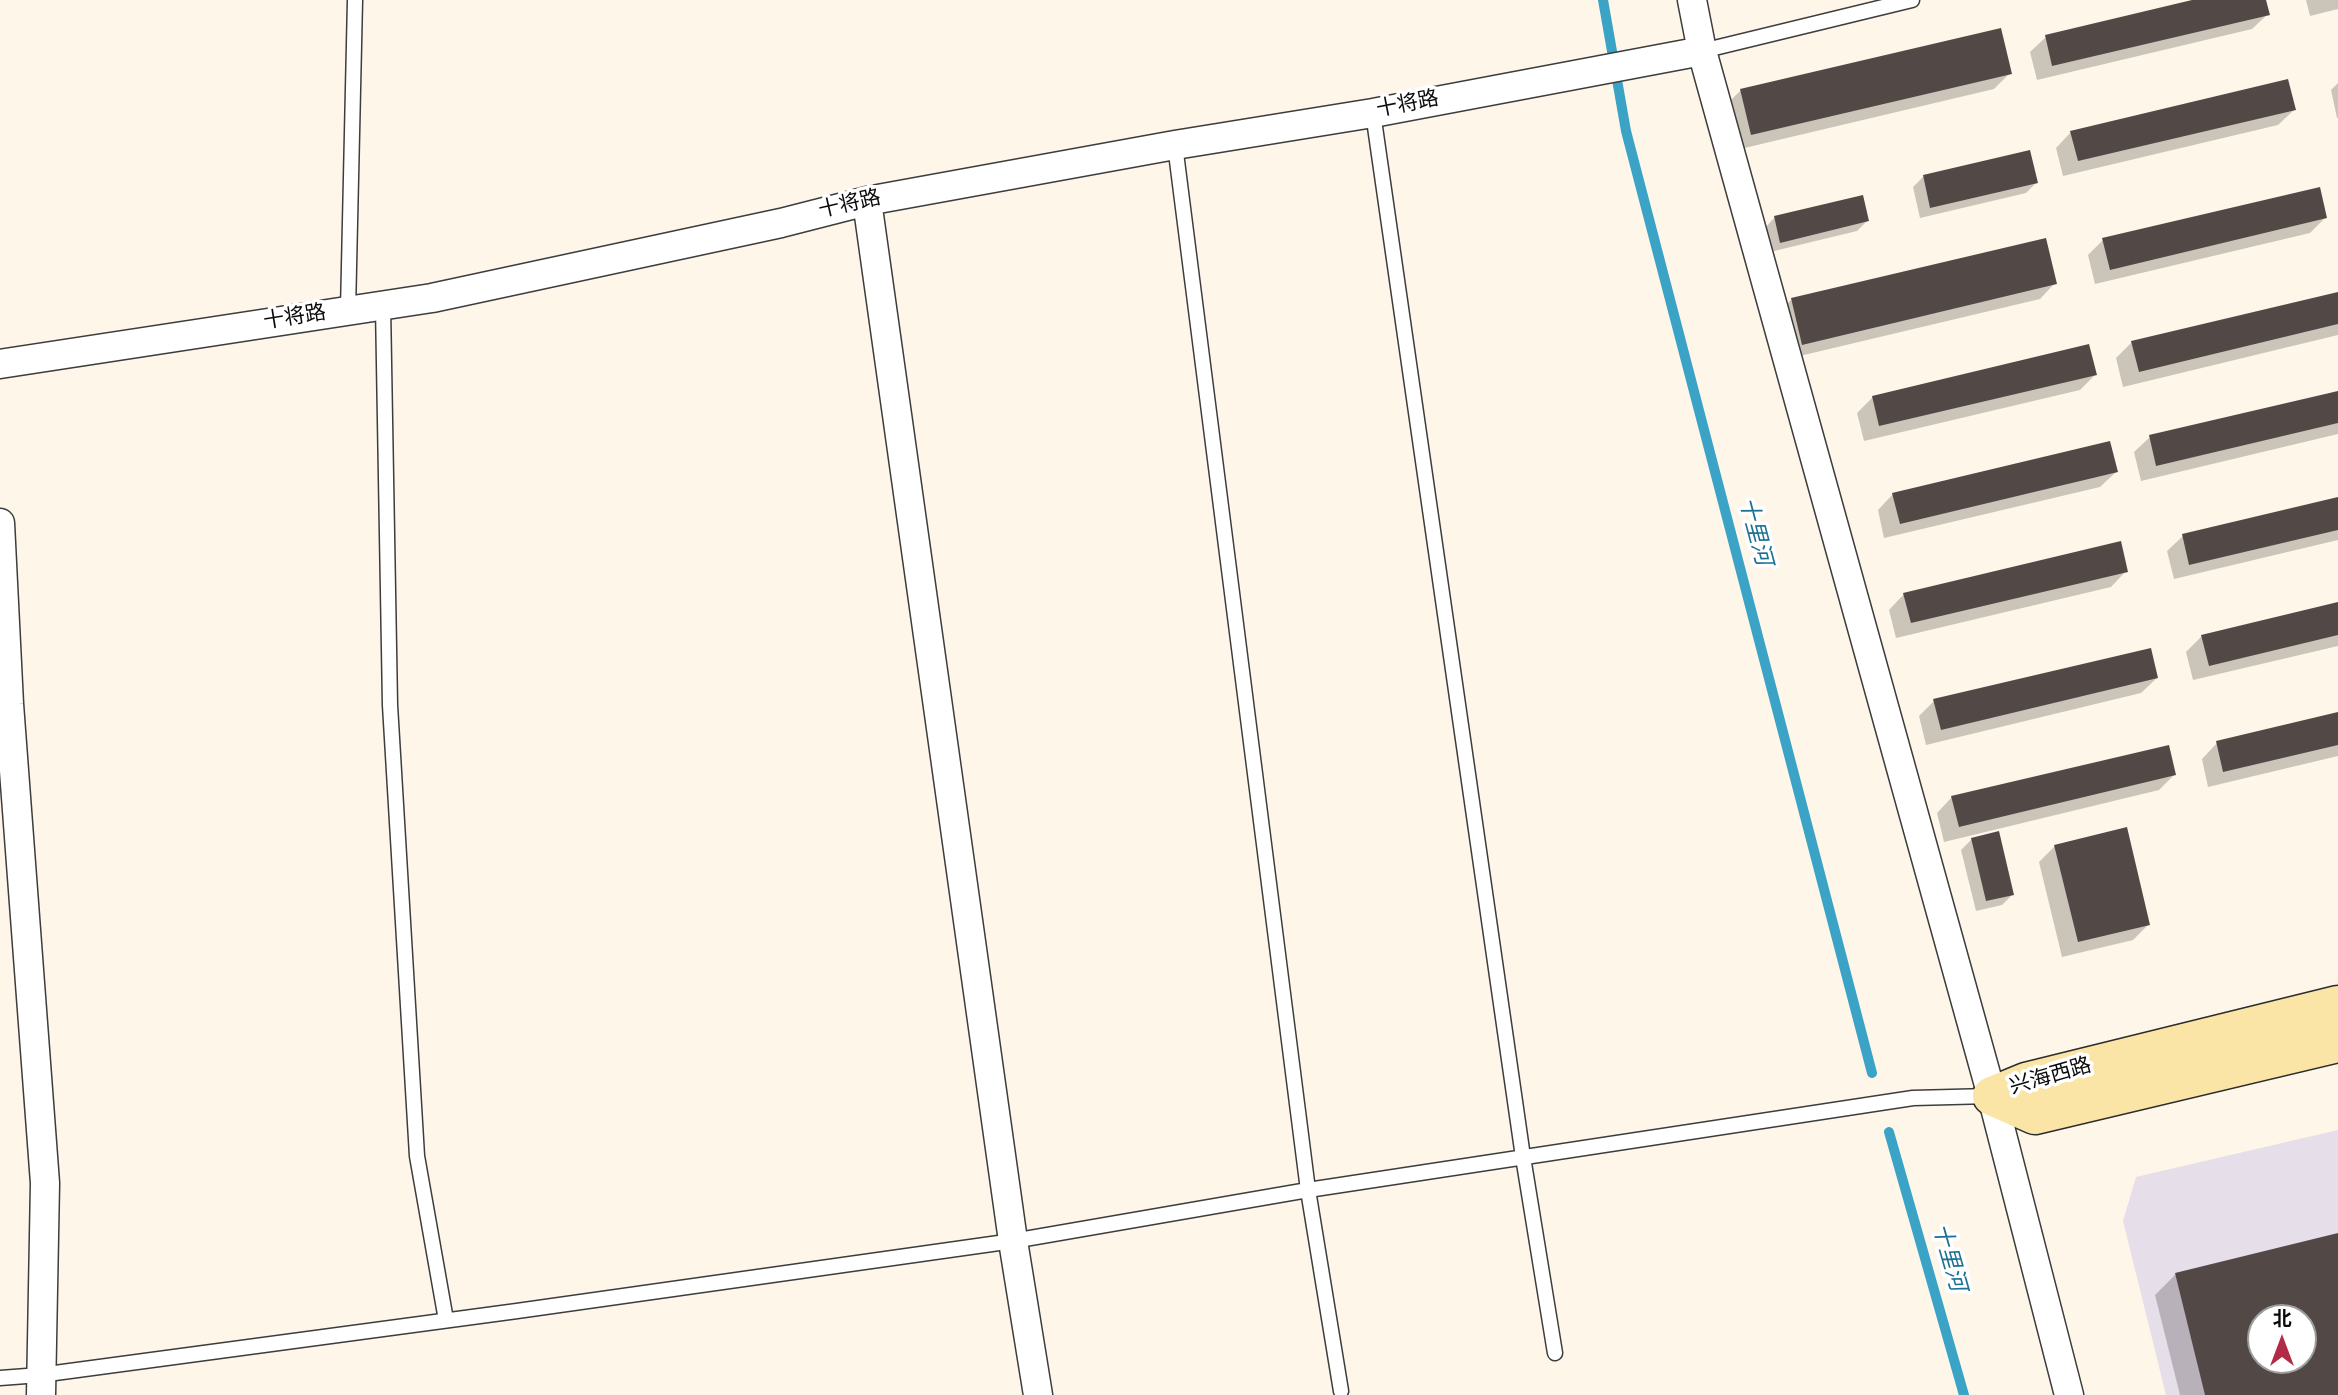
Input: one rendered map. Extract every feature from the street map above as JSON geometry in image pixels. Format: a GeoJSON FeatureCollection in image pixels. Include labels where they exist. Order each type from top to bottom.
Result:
{"type":"FeatureCollection","features":[{"type":"Feature","properties":{"kind":"main road","name":"兴海西路"},"geometry":{"type":"LineString","coordinates":[[1992,1096],[2026,1082],[2338,1005]]}},
{"type":"Feature","properties":{"kind":"main road","name":"兴海西路"},"geometry":{"type":"LineString","coordinates":[[1992,1096],[2035,1115],[2338,1042]]}},
{"type":"Feature","properties":{"kind":"street"},"geometry":{"type":"LineString","coordinates":[[1692,0],[1702,51],[1992,1096],[2069,1395]]}},
{"type":"Feature","properties":{"kind":"street","name":"十将路"},"geometry":{"type":"LineString","coordinates":[[0,364],[432,298],[767,226],[867,201],[1175,145],[1373,113],[1702,51]]}},
{"type":"Feature","properties":{"kind":"street"},"geometry":{"type":"LineString","coordinates":[[867,201],[1013,1241],[1038,1395]]}},
{"type":"Feature","properties":{"kind":"street"},"geometry":{"type":"LineString","coordinates":[[0,523],[9,704],[45,1183],[40,1385]]}},
{"type":"Feature","properties":{"kind":"lane"},"geometry":{"type":"LineString","coordinates":[[348,311],[355,0]]}},
{"type":"Feature","properties":{"kind":"lane"},"geometry":{"type":"LineString","coordinates":[[1702,51],[1912,0]]}},
{"type":"Feature","properties":{"kind":"lane"},"geometry":{"type":"LineString","coordinates":[[1373,113],[1523,1157],[1555,1353]]}},
{"type":"Feature","properties":{"kind":"lane"},"geometry":{"type":"LineString","coordinates":[[1175,145],[1308,1190],[1341,1391]]}},
{"type":"Feature","properties":{"kind":"lane"},"geometry":{"type":"LineString","coordinates":[[383,306],[390,705],[417,1156],[446,1320]]}},
{"type":"Feature","properties":{"kind":"lane"},"geometry":{"type":"LineString","coordinates":[[0,1378],[40,1385],[446,1320],[1013,1241],[1308,1190],[1913,1098],[1992,1096]]}},
{"type":"Feature","properties":{"kind":"shaded area"},"geometry":{"type":"Polygon","coordinates":[[[2338,1130],[2338,1395],[2166,1395],[2123,1221],[2136,1177],[2338,1130]]]}},
{"type":"Feature","properties":{"kind":"building"},"geometry":{"type":"Polygon","coordinates":[[[2192,0],[2266,0],[2270,15],[2052,66],[2045,35],[2192,0]]]}},
{"type":"Feature","properties":{"kind":"building"},"geometry":{"type":"Polygon","coordinates":[[[2001,28],[2012,74],[1751,135],[1740,89],[2001,28]]]}},
{"type":"Feature","properties":{"kind":"building"},"geometry":{"type":"Polygon","coordinates":[[[2288,79],[2296,110],[2078,161],[2070,131],[2288,79]]]}},
{"type":"Feature","properties":{"kind":"building"},"geometry":{"type":"Polygon","coordinates":[[[2030,150],[2038,183],[1930,208],[1923,175],[2030,150]]]}},
{"type":"Feature","properties":{"kind":"building"},"geometry":{"type":"Polygon","coordinates":[[[2320,187],[2327,218],[2110,270],[2102,238],[2320,187]]]}},
{"type":"Feature","properties":{"kind":"building"},"geometry":{"type":"Polygon","coordinates":[[[1863,195],[1869,221],[1780,243],[1774,216],[1863,195]]]}},
{"type":"Feature","properties":{"kind":"building"},"geometry":{"type":"Polygon","coordinates":[[[2046,238],[2057,284],[1802,345],[1791,298],[2046,238]]]}},
{"type":"Feature","properties":{"kind":"building"},"geometry":{"type":"Polygon","coordinates":[[[2338,292],[2338,324],[2139,372],[2131,341],[2338,292]]]}},
{"type":"Feature","properties":{"kind":"building"},"geometry":{"type":"Polygon","coordinates":[[[2089,344],[2097,375],[1879,426],[1872,396],[2089,344]]]}},
{"type":"Feature","properties":{"kind":"building"},"geometry":{"type":"Polygon","coordinates":[[[2338,391],[2338,423],[2156,466],[2149,435],[2338,391]]]}},
{"type":"Feature","properties":{"kind":"building"},"geometry":{"type":"Polygon","coordinates":[[[2110,441],[2118,472],[1900,524],[1892,493],[2110,441]]]}},
{"type":"Feature","properties":{"kind":"building"},"geometry":{"type":"Polygon","coordinates":[[[2338,497],[2338,530],[2189,565],[2182,534],[2338,497]]]}},
{"type":"Feature","properties":{"kind":"building"},"geometry":{"type":"Polygon","coordinates":[[[2121,541],[2128,572],[1911,623],[1903,593],[2121,541]]]}},
{"type":"Feature","properties":{"kind":"building"},"geometry":{"type":"Polygon","coordinates":[[[2338,602],[2338,635],[2209,666],[2201,635],[2338,602]]]}},
{"type":"Feature","properties":{"kind":"building"},"geometry":{"type":"Polygon","coordinates":[[[2151,648],[2158,678],[1941,730],[1933,699],[2151,648]]]}},
{"type":"Feature","properties":{"kind":"building"},"geometry":{"type":"Polygon","coordinates":[[[2338,712],[2338,745],[2223,772],[2216,741],[2338,712]]]}},
{"type":"Feature","properties":{"kind":"building"},"geometry":{"type":"Polygon","coordinates":[[[2169,745],[2176,775],[1959,827],[1951,796],[2169,745]]]}},
{"type":"Feature","properties":{"kind":"building"},"geometry":{"type":"Polygon","coordinates":[[[2127,827],[2150,925],[2078,942],[2054,845],[2127,827]]]}},
{"type":"Feature","properties":{"kind":"building"},"geometry":{"type":"Polygon","coordinates":[[[1999,831],[2014,895],[1986,901],[1971,838],[1999,831]]]}},
{"type":"Feature","properties":{"kind":"building"},"geometry":{"type":"Polygon","coordinates":[[[2338,1233],[2338,1395],[2205,1395],[2175,1273],[2338,1233]]]}},
{"type":"Feature","properties":{"kind":"waterway","name":"十里河"},"geometry":{"type":"LineString","coordinates":[[1603,0],[1626,131],[1872,1073]]}},
{"type":"Feature","properties":{"kind":"waterway","name":"十里河"},"geometry":{"type":"LineString","coordinates":[[1889,1132],[1964,1395]]}}]}
